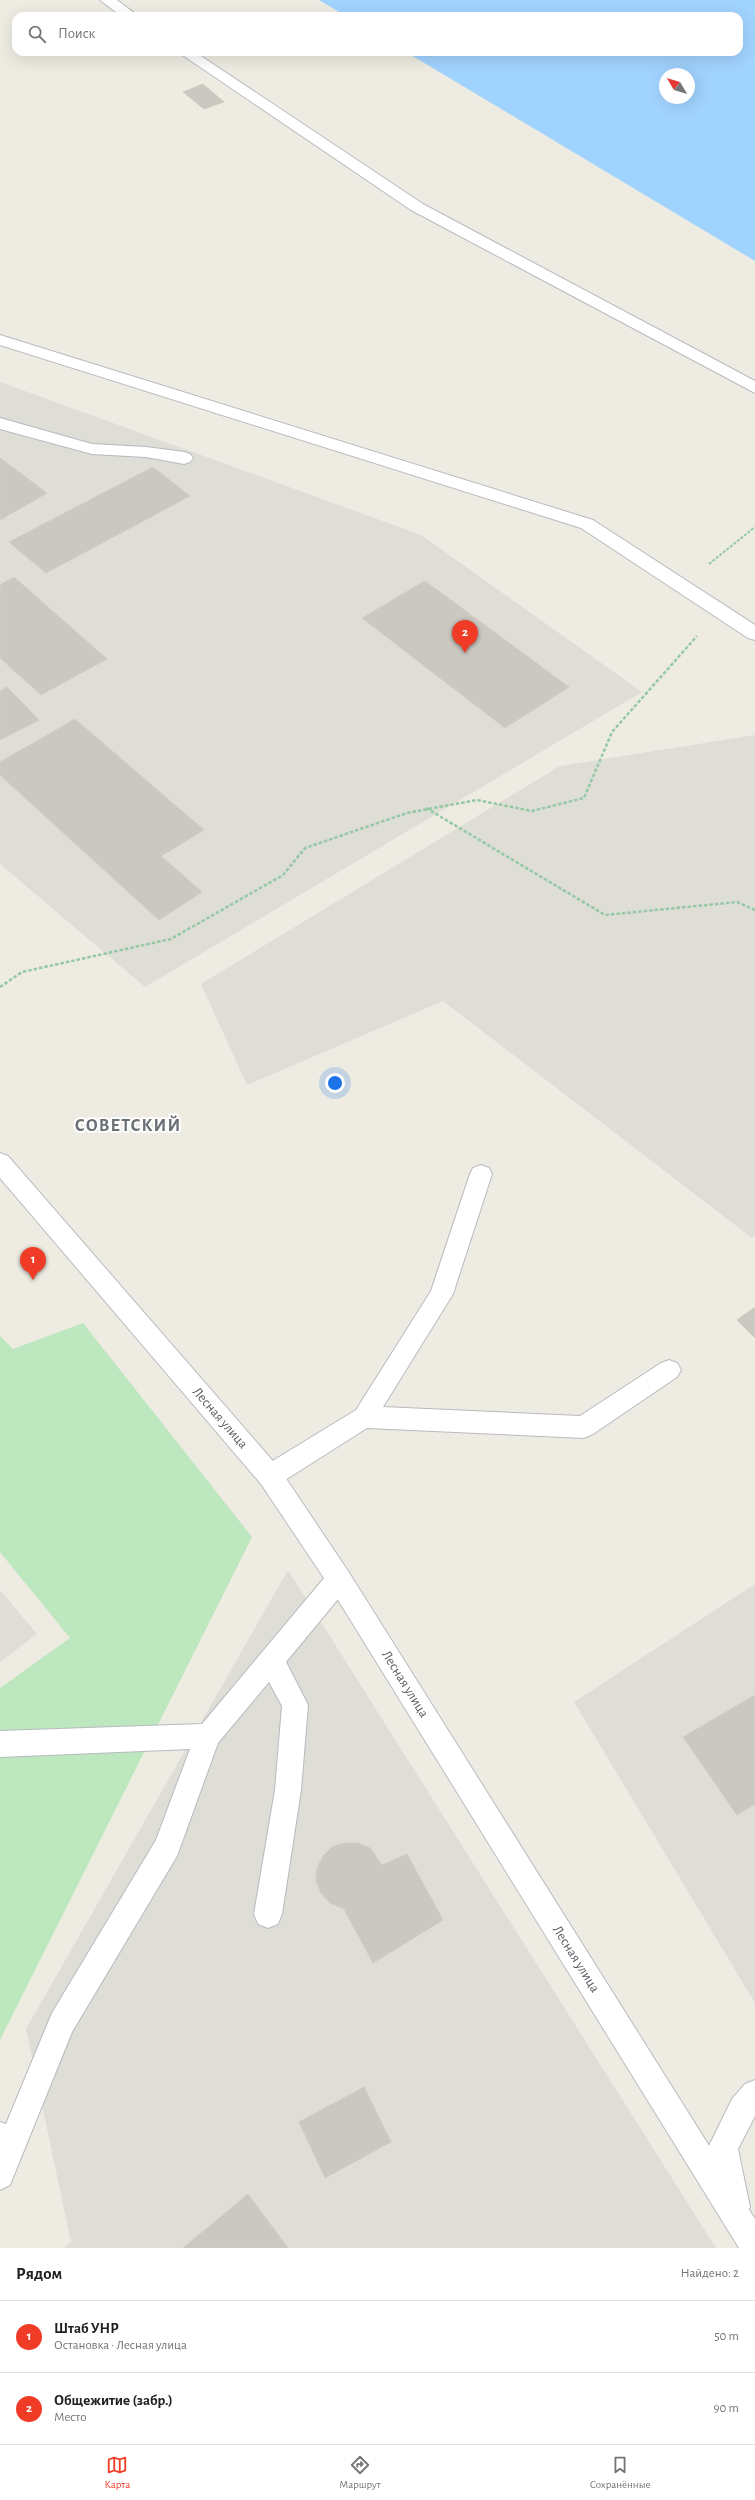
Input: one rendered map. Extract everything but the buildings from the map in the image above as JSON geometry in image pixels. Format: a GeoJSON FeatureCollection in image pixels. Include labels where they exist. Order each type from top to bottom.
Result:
{"type":"FeatureCollection","features":[{"type":"Feature","properties":{"kind":"main road"},"geometry":{"type":"LineString","coordinates":[[107,0],[125,12]]}},
{"type":"Feature","properties":{"kind":"main road"},"geometry":{"type":"LineString","coordinates":[[190,56],[417,207],[755,388]]}},
{"type":"Feature","properties":{"kind":"main road"},"geometry":{"type":"LineString","coordinates":[[0,340],[587,524],[657,567],[719,612],[755,634]]}},
{"type":"Feature","properties":{"kind":"main road"},"geometry":{"type":"LineString","coordinates":[[0,423],[32,434],[92,449],[146,452],[184,458]]}},
{"type":"Feature","properties":{"kind":"main road","name":"Лесная улица"},"geometry":{"type":"LineString","coordinates":[[0,1162],[270,1476],[340,1579],[755,2246]]}},
{"type":"Feature","properties":{"kind":"main road"},"geometry":{"type":"LineString","coordinates":[[270,1476],[364,1417],[441,1294],[481,1174]]}},
{"type":"Feature","properties":{"kind":"main road"},"geometry":{"type":"LineString","coordinates":[[364,1417],[584,1427],[669,1370]]}},
{"type":"Feature","properties":{"kind":"main road"},"geometry":{"type":"LineString","coordinates":[[0,2175],[7,2139],[62,2023],[167,1847],[208,1736],[340,1579]]}},
{"type":"Feature","properties":{"kind":"main road"},"geometry":{"type":"LineString","coordinates":[[268,1914],[288,1790],[295,1705],[272,1661]]}},
{"type":"Feature","properties":{"kind":"main road"},"geometry":{"type":"LineString","coordinates":[[0,1744],[208,1736]]}},
{"type":"Feature","properties":{"kind":"main road"},"geometry":{"type":"LineString","coordinates":[[737,2218],[723,2148],[742,2109],[755,2094]]}},
{"type":"Feature","properties":{"kind":"path"},"geometry":{"type":"LineString","coordinates":[[0,987],[22,972],[171,939],[283,875],[305,848],[425,808],[477,800],[532,811],[584,798],[612,732],[719,612],[700,571],[755,527]]}},
{"type":"Feature","properties":{"kind":"path"},"geometry":{"type":"LineString","coordinates":[[425,808],[605,915],[737,902],[755,910]]}},
{"type":"Feature","properties":{"kind":"shaded area"},"geometry":{"type":"Polygon","coordinates":[[[0,382],[421,535],[642,692],[145,987],[0,864],[0,382]]]}},
{"type":"Feature","properties":{"kind":"shaded area"},"geometry":{"type":"Polygon","coordinates":[[[755,735],[755,1236],[752,1238],[443,1001],[247,1085],[201,984],[560,766],[755,735]]]}},
{"type":"Feature","properties":{"kind":"shaded area"},"geometry":{"type":"Polygon","coordinates":[[[288,1570],[716,2248],[64,2248],[71,2242],[26,2029],[288,1570]]]}},
{"type":"Feature","properties":{"kind":"shaded area"},"geometry":{"type":"Polygon","coordinates":[[[755,1584],[755,2003],[574,1702],[755,1584]]]}},
{"type":"Feature","properties":{"kind":"shaded area"},"geometry":{"type":"Polygon","coordinates":[[[0,1590],[37,1634],[0,1662],[0,1590]]]}},
{"type":"Feature","properties":{"kind":"green space"},"geometry":{"type":"Polygon","coordinates":[[[83,1323],[252,1537],[0,2040],[0,1688],[70,1638],[0,1552],[0,1336],[13,1349],[83,1323]]]}},
{"type":"Feature","properties":{"kind":"water"},"geometry":{"type":"Polygon","coordinates":[[[319,0],[755,0],[755,261],[413,56],[743,56],[743,12],[339,12],[319,0]]]}},
{"type":"Feature","properties":{"kind":"place","name":"Общежитие (забр.)"},"geometry":{"type":"Point","coordinates":[465,653]}},
{"type":"Feature","properties":{"kind":"place","name":"Штаб УНР"},"geometry":{"type":"Point","coordinates":[33,1280]}},
{"type":"Feature","properties":{"kind":"district","name":"СОВЕТСКИЙ"},"geometry":{"type":"Point","coordinates":[128,1126]}}]}
